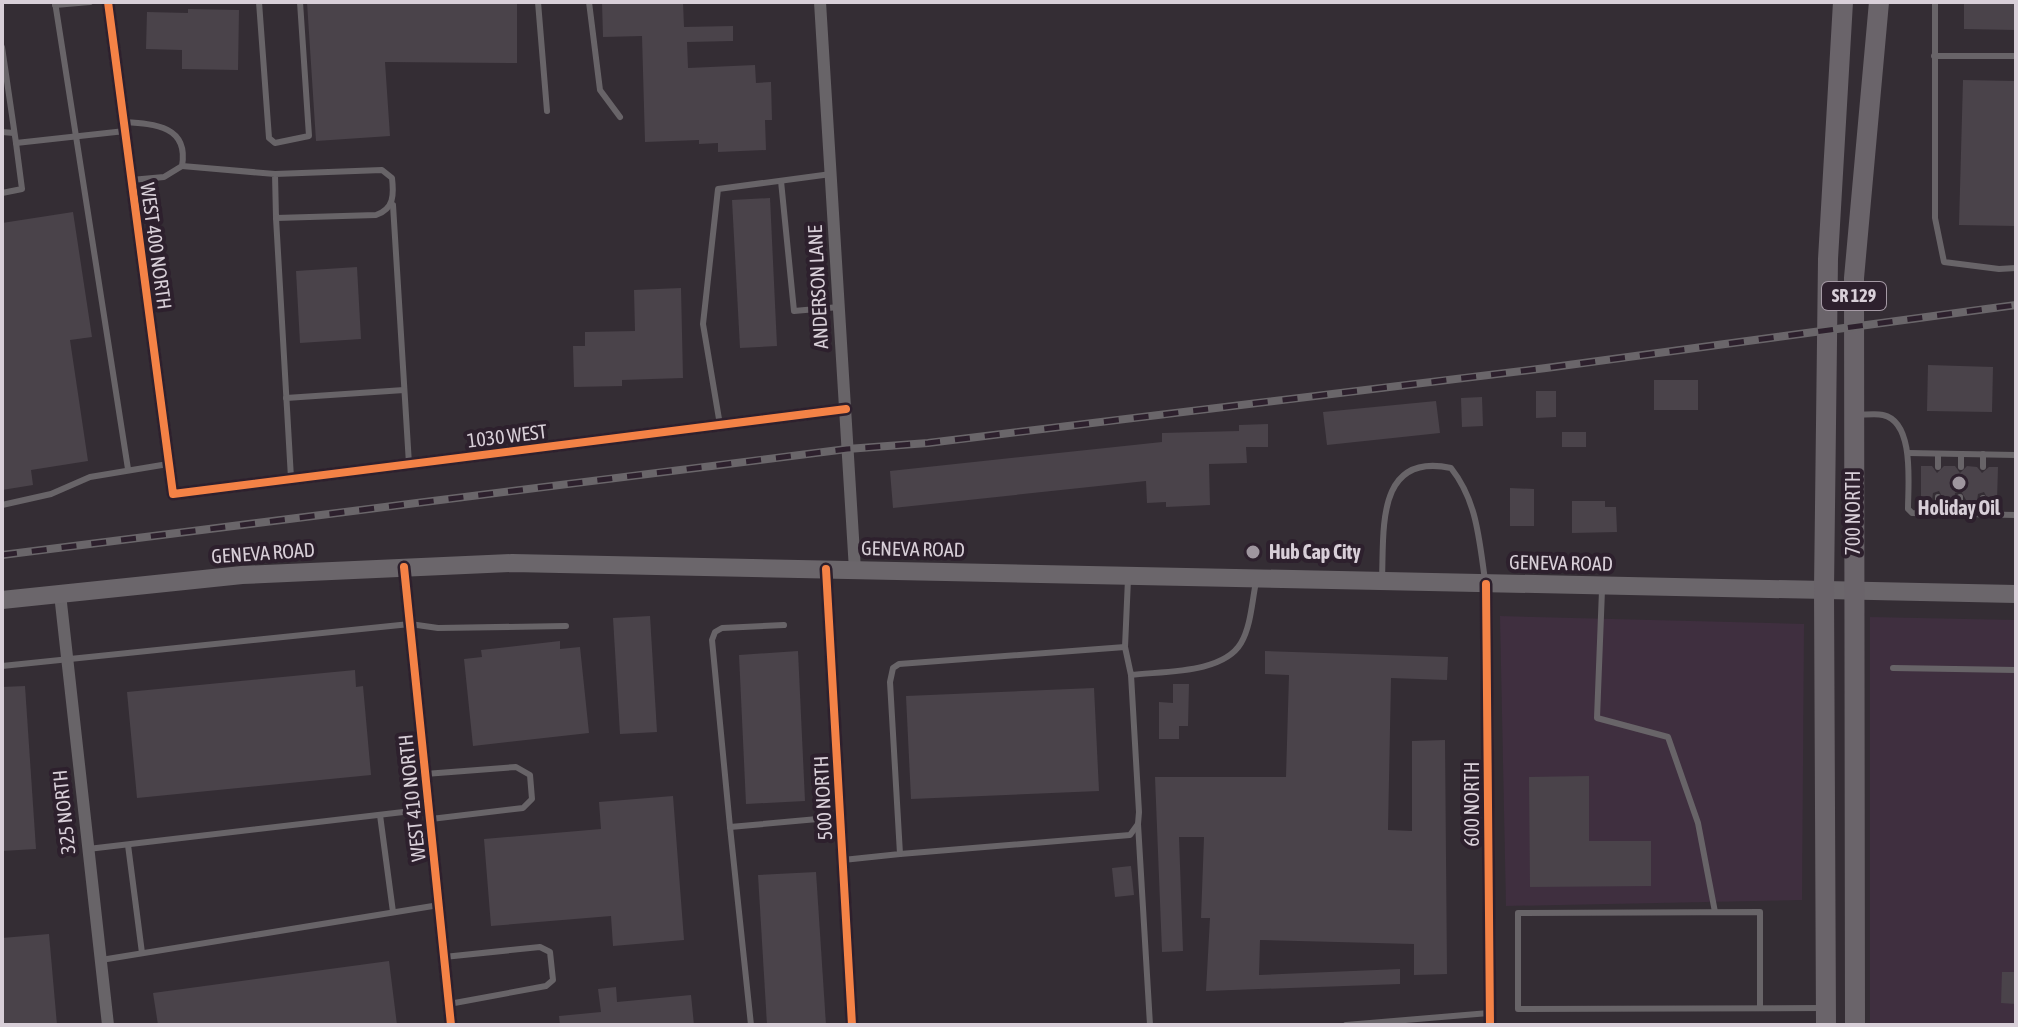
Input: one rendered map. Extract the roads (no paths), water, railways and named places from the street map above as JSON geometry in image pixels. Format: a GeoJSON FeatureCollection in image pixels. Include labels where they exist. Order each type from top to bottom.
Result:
{"type":"FeatureCollection","features":[{"type":"Feature","properties":{"kind":"main road","name":"700 NORTH"},"geometry":{"type":"LineString","coordinates":[[1826,1016],[1824,590],[1829,221],[1843,2]]}},
{"type":"Feature","properties":{"kind":"main road","name":"700 NORTH"},"geometry":{"type":"LineString","coordinates":[[1855,1025],[1854,278],[1879,2]]}},
{"type":"Feature","properties":{"kind":"main road","name":"GENEVA ROAD"},"geometry":{"type":"LineString","coordinates":[[2,600],[242,575],[512,563],[1854,591]]}},
{"type":"Feature","properties":{"kind":"main road"},"geometry":{"type":"LineString","coordinates":[[1854,591],[2016,594]]}},
{"type":"Feature","properties":{"kind":"street","name":"WEST 400 NORTH"},"geometry":{"type":"LineString","coordinates":[[108,2],[173,494]]}},
{"type":"Feature","properties":{"kind":"street","name":"ANDERSON LANE"},"geometry":{"type":"LineString","coordinates":[[820,2],[855,570]]}},
{"type":"Feature","properties":{"kind":"street","name":"1030 WEST"},"geometry":{"type":"LineString","coordinates":[[173,494],[846,409]]}},
{"type":"Feature","properties":{"kind":"street","name":"WEST 410 NORTH"},"geometry":{"type":"LineString","coordinates":[[404,567],[451,1025]]}},
{"type":"Feature","properties":{"kind":"street","name":"500 NORTH"},"geometry":{"type":"LineString","coordinates":[[826,569],[852,1025]]}},
{"type":"Feature","properties":{"kind":"street","name":"600 NORTH"},"geometry":{"type":"LineString","coordinates":[[1486,584],[1489,1019]]}},
{"type":"Feature","properties":{"kind":"street","name":"325 NORTH"},"geometry":{"type":"LineString","coordinates":[[60,594],[108,1025]]}},
{"type":"Feature","properties":{"kind":"lane"},"geometry":{"type":"LineString","coordinates":[[90,2],[55,4],[128,469]]}},
{"type":"Feature","properties":{"kind":"lane"},"geometry":{"type":"LineString","coordinates":[[259,2],[269,138],[275,143],[309,136],[300,2]]}},
{"type":"Feature","properties":{"kind":"lane"},"geometry":{"type":"LineString","coordinates":[[538,2],[547,111]]}},
{"type":"Feature","properties":{"kind":"lane"},"geometry":{"type":"LineString","coordinates":[[589,2],[600,90],[620,117]]}},
{"type":"Feature","properties":{"kind":"lane"},"geometry":{"type":"LineString","coordinates":[[1935,2],[1935,218],[1944,262],[1999,269],[2016,268]]}},
{"type":"Feature","properties":{"kind":"lane"},"geometry":{"type":"LineString","coordinates":[[2,47],[22,189],[2,193]]}},
{"type":"Feature","properties":{"kind":"lane"},"geometry":{"type":"LineString","coordinates":[[1934,56],[2016,56]]}},
{"type":"Feature","properties":{"kind":"lane"},"geometry":{"type":"LineString","coordinates":[[16,143],[149,123],[176,133],[183,146],[182,166]]}},
{"type":"Feature","properties":{"kind":"lane"},"geometry":{"type":"LineString","coordinates":[[2,132],[14,133]]}},
{"type":"Feature","properties":{"kind":"lane"},"geometry":{"type":"LineString","coordinates":[[131,180],[164,177],[182,166],[275,174],[382,170],[392,178],[409,464]]}},
{"type":"Feature","properties":{"kind":"lane"},"geometry":{"type":"LineString","coordinates":[[275,174],[291,479]]}},
{"type":"Feature","properties":{"kind":"lane"},"geometry":{"type":"LineString","coordinates":[[720,425],[703,324],[718,189],[831,174]]}},
{"type":"Feature","properties":{"kind":"lane"},"geometry":{"type":"LineString","coordinates":[[781,181],[794,311],[839,307]]}},
{"type":"Feature","properties":{"kind":"lane"},"geometry":{"type":"LineString","coordinates":[[276,218],[376,215],[389,208],[393,201]]}},
{"type":"Feature","properties":{"kind":"lane"},"geometry":{"type":"LineString","coordinates":[[286,398],[404,390]]}},
{"type":"Feature","properties":{"kind":"lane"},"geometry":{"type":"LineString","coordinates":[[1854,415],[1891,418],[1906,441],[1908,509],[1912,513],[2016,515]]}},
{"type":"Feature","properties":{"kind":"lane"},"geometry":{"type":"LineString","coordinates":[[1908,453],[2016,455]]}},
{"type":"Feature","properties":{"kind":"lane"},"geometry":{"type":"LineString","coordinates":[[1938,454],[1938,467]]}},
{"type":"Feature","properties":{"kind":"lane"},"geometry":{"type":"LineString","coordinates":[[1961,454],[1961,467]]}},
{"type":"Feature","properties":{"kind":"lane"},"geometry":{"type":"LineString","coordinates":[[1983,454],[1983,467]]}},
{"type":"Feature","properties":{"kind":"lane"},"geometry":{"type":"LineString","coordinates":[[2,505],[51,494],[90,477],[169,464]]}},
{"type":"Feature","properties":{"kind":"lane"},"geometry":{"type":"LineString","coordinates":[[1381,581],[1391,487],[1405,471],[1435,464],[1451,468],[1466,487],[1475,513],[1486,584]]}},
{"type":"Feature","properties":{"kind":"lane"},"geometry":{"type":"LineString","coordinates":[[1938,497],[1938,514]]}},
{"type":"Feature","properties":{"kind":"lane"},"geometry":{"type":"LineString","coordinates":[[1960,497],[1960,514]]}},
{"type":"Feature","properties":{"kind":"lane"},"geometry":{"type":"LineString","coordinates":[[1983,498],[1983,515]]}},
{"type":"Feature","properties":{"kind":"lane"},"geometry":{"type":"LineString","coordinates":[[1128,576],[1125,647],[1131,675],[1150,1025]]}},
{"type":"Feature","properties":{"kind":"lane"},"geometry":{"type":"LineString","coordinates":[[1131,675],[1205,665],[1224,659],[1241,644],[1257,579]]}},
{"type":"Feature","properties":{"kind":"lane"},"geometry":{"type":"LineString","coordinates":[[1602,586],[1597,718],[1668,737],[1698,823],[1715,912]]}},
{"type":"Feature","properties":{"kind":"lane"},"geometry":{"type":"LineString","coordinates":[[2,666],[410,624],[438,628],[566,626]]}},
{"type":"Feature","properties":{"kind":"lane"},"geometry":{"type":"LineString","coordinates":[[751,1025],[712,640],[715,632],[722,628],[784,625]]}},
{"type":"Feature","properties":{"kind":"lane"},"geometry":{"type":"LineString","coordinates":[[900,854],[890,682],[893,668],[899,664],[1125,647]]}},
{"type":"Feature","properties":{"kind":"lane"},"geometry":{"type":"LineString","coordinates":[[1893,668],[2016,670]]}},
{"type":"Feature","properties":{"kind":"lane"},"geometry":{"type":"LineString","coordinates":[[88,849],[380,815],[523,808],[532,799],[530,775],[516,767],[425,774]]}},
{"type":"Feature","properties":{"kind":"lane"},"geometry":{"type":"LineString","coordinates":[[380,815],[393,912]]}},
{"type":"Feature","properties":{"kind":"lane"},"geometry":{"type":"LineString","coordinates":[[730,827],[840,817]]}},
{"type":"Feature","properties":{"kind":"lane"},"geometry":{"type":"LineString","coordinates":[[843,860],[1130,835],[1138,824]]}},
{"type":"Feature","properties":{"kind":"lane"},"geometry":{"type":"LineString","coordinates":[[128,845],[142,953]]}},
{"type":"Feature","properties":{"kind":"lane"},"geometry":{"type":"LineString","coordinates":[[101,960],[439,905]]}},
{"type":"Feature","properties":{"kind":"lane"},"geometry":{"type":"LineString","coordinates":[[1760,1007],[1760,912],[1518,913],[1518,1009],[1760,1007],[1826,1016]]}},
{"type":"Feature","properties":{"kind":"lane"},"geometry":{"type":"LineString","coordinates":[[444,957],[540,947],[550,952],[553,980],[546,986],[449,1004]]}},
{"type":"Feature","properties":{"kind":"lane"},"geometry":{"type":"LineString","coordinates":[[1346,1025],[1489,1019]]}},
{"type":"Feature","properties":{"kind":"railway"},"geometry":{"type":"LineString","coordinates":[[2,555],[847,449],[928,443],[1546,368],[2016,305]]}},
{"type":"Feature","properties":{"kind":"place","name":"Holiday Oil"},"geometry":{"type":"Point","coordinates":[1959,483]}},
{"type":"Feature","properties":{"kind":"place","name":"Hub Cap City"},"geometry":{"type":"Point","coordinates":[1253,552]}}]}
